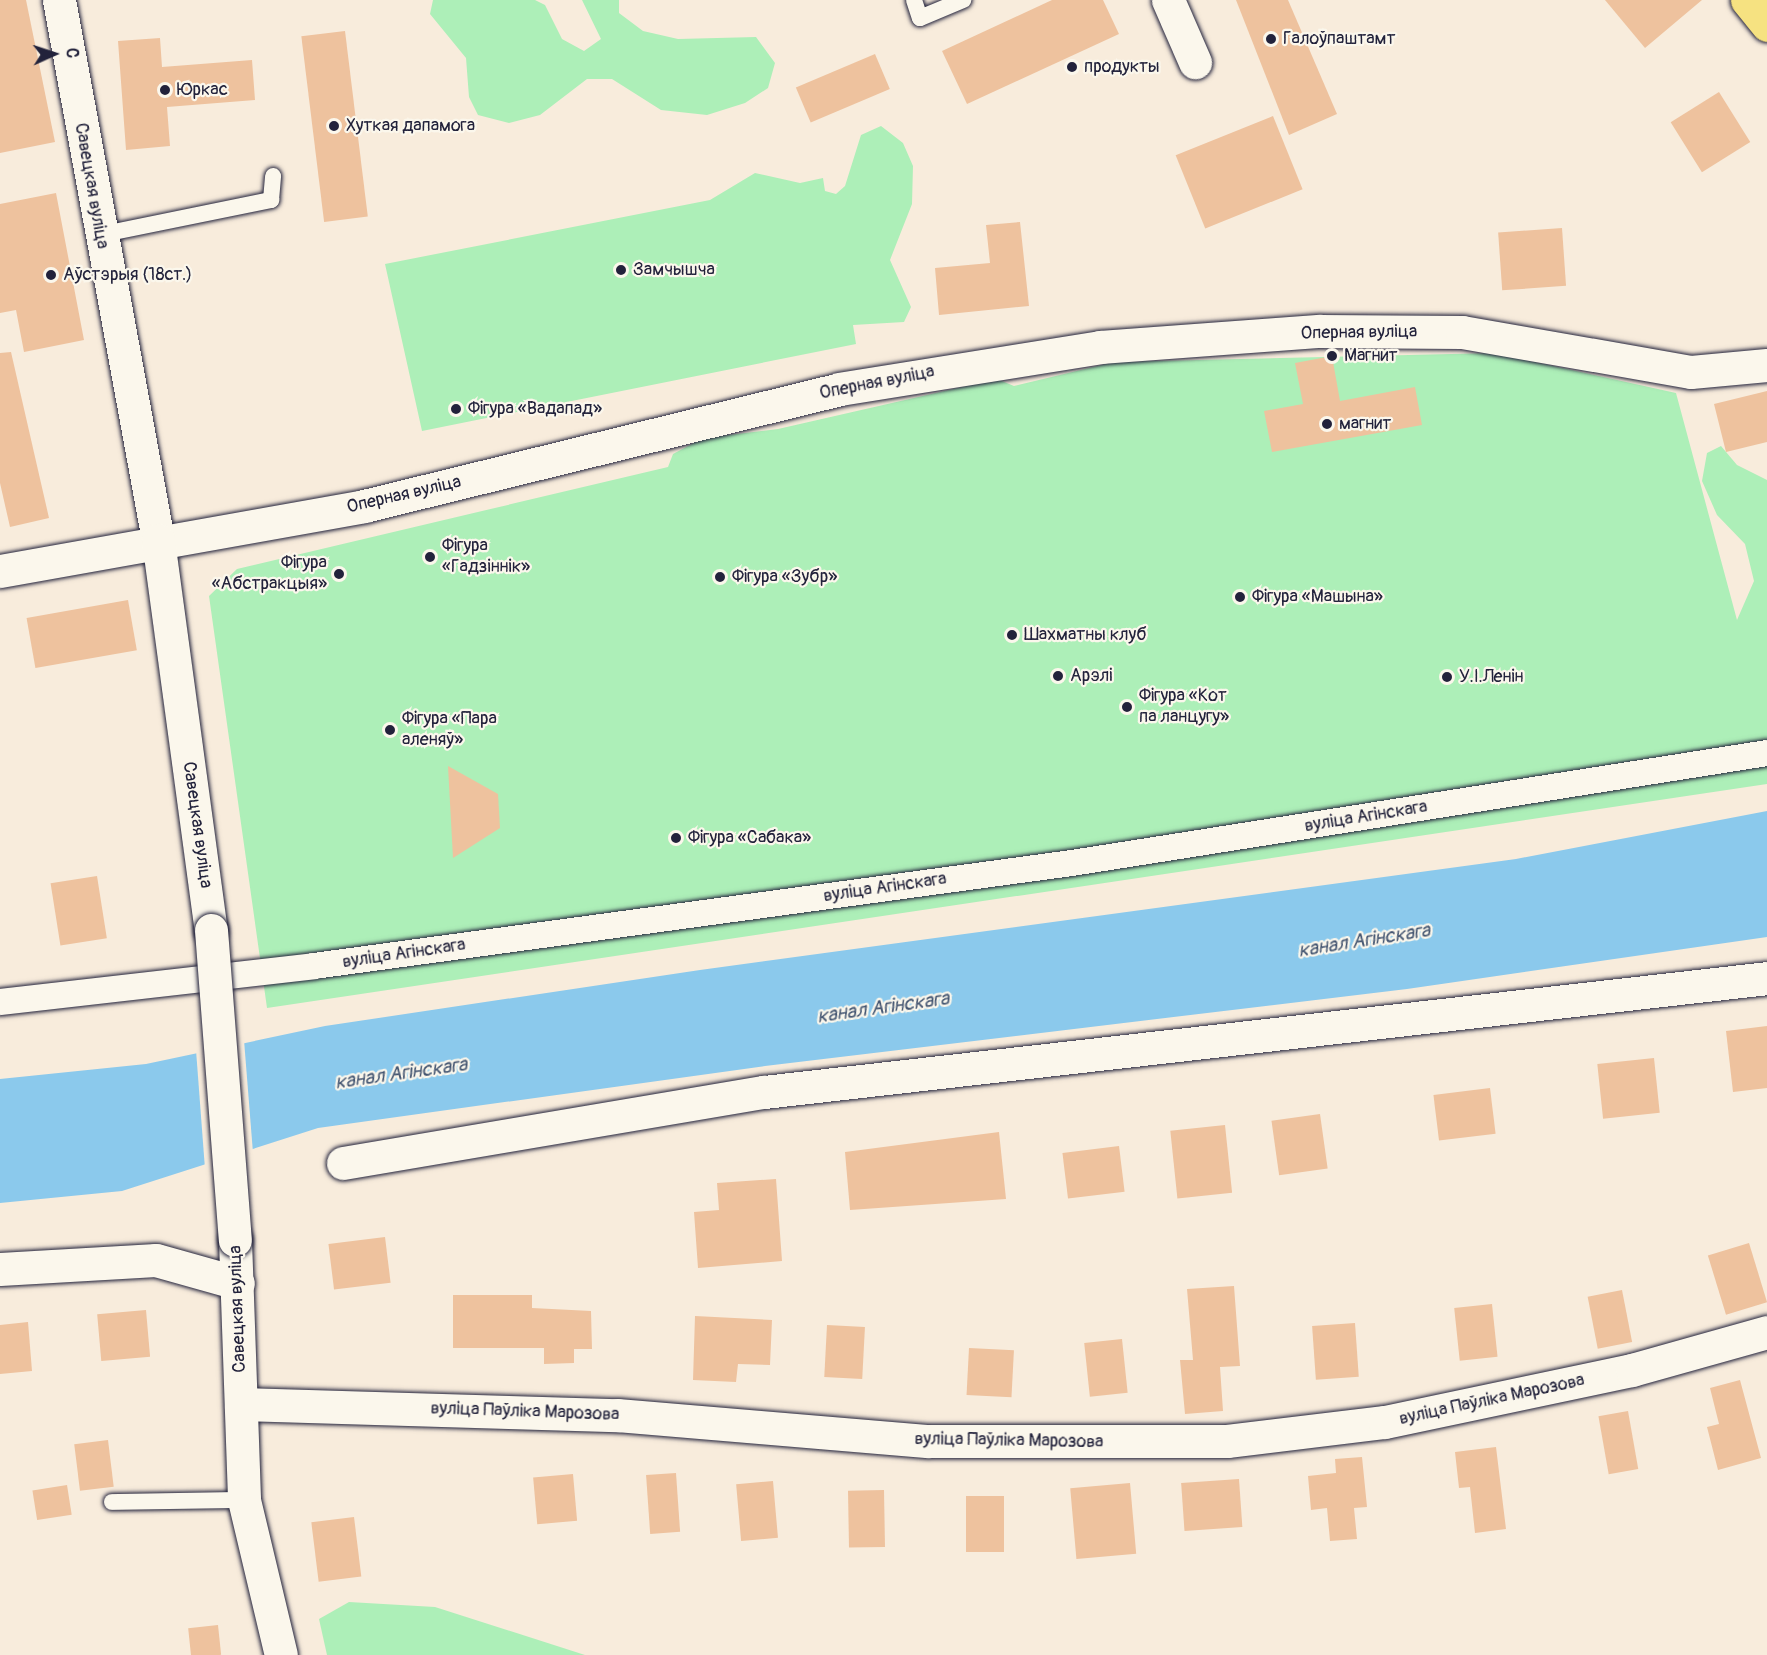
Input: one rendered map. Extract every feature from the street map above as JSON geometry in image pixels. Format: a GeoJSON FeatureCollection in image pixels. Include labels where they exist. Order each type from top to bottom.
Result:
{"type":"FeatureCollection","features":[{"type":"Feature","properties":{"kind":"main road"},"geometry":{"type":"LineString","coordinates":[[1747,0],[1767,25]]}},
{"type":"Feature","properties":{"kind":"street","name":"Савецкая вуліца"},"geometry":{"type":"LineString","coordinates":[[59,0],[99,236],[158,540],[211,930],[238,1283],[244,1500],[281,1655]]}},
{"type":"Feature","properties":{"kind":"street"},"geometry":{"type":"LineString","coordinates":[[1168,0],[1195,62]]}},
{"type":"Feature","properties":{"kind":"street","name":"Оперная вуліца"},"geometry":{"type":"LineString","coordinates":[[0,571],[158,540],[364,506],[839,389],[1100,347],[1320,331],[1462,332],[1691,372],[1767,365]]}},
{"type":"Feature","properties":{"kind":"street","name":"вуліца Агінскага"},"geometry":{"type":"LineString","coordinates":[[0,1002],[314,966],[1072,863],[1767,753]]}},
{"type":"Feature","properties":{"kind":"street"},"geometry":{"type":"LineString","coordinates":[[343,1163],[764,1092],[1767,978]]}},
{"type":"Feature","properties":{"kind":"street"},"geometry":{"type":"LineString","coordinates":[[0,1269],[156,1260],[238,1283]]}},
{"type":"Feature","properties":{"kind":"street","name":"вуліца Паўліка Марозова"},"geometry":{"type":"LineString","coordinates":[[241,1404],[617,1415],[929,1442],[1227,1441],[1385,1422],[1632,1370],[1767,1332]]}},
{"type":"Feature","properties":{"kind":"lane"},"geometry":{"type":"LineString","coordinates":[[914,0],[920,18],[963,0]]}},
{"type":"Feature","properties":{"kind":"lane"},"geometry":{"type":"LineString","coordinates":[[99,236],[271,200],[273,176]]}},
{"type":"Feature","properties":{"kind":"lane"},"geometry":{"type":"LineString","coordinates":[[112,1502],[244,1500]]}},
{"type":"Feature","properties":{"kind":"green space"},"geometry":{"type":"Polygon","coordinates":[[[433,0],[535,0],[545,5],[562,39],[584,51],[601,39],[582,0],[619,0],[619,13],[643,31],[678,39],[756,37],[775,63],[768,88],[745,103],[707,115],[661,110],[612,79],[587,79],[540,115],[509,123],[478,115],[469,97],[466,58],[430,14],[433,0]]]}},
{"type":"Feature","properties":{"kind":"green space"},"geometry":{"type":"Polygon","coordinates":[[[881,126],[903,143],[913,166],[912,204],[890,260],[911,307],[904,322],[853,325],[856,344],[422,431],[385,264],[710,200],[755,173],[800,183],[823,178],[825,191],[836,194],[845,186],[861,135],[881,126]]]}},
{"type":"Feature","properties":{"kind":"green space"},"geometry":{"type":"Polygon","coordinates":[[[1494,353],[1676,393],[1737,620],[1754,581],[1745,544],[1717,515],[1702,481],[1707,453],[1721,446],[1737,465],[1767,480],[1767,784],[267,1008],[209,596],[237,569],[668,467],[673,454],[703,438],[778,429],[997,379],[1014,386],[1114,362],[1494,353]]]}},
{"type":"Feature","properties":{"kind":"green space"},"geometry":{"type":"Polygon","coordinates":[[[349,1602],[435,1607],[585,1655],[327,1655],[319,1619],[349,1602]]]}},
{"type":"Feature","properties":{"kind":"water","name":"канал Агінскага"},"geometry":{"type":"Polygon","coordinates":[[[1767,811],[1767,937],[1407,989],[765,1066],[318,1128],[122,1191],[0,1203],[0,1079],[146,1064],[325,1026],[700,970],[1516,859],[1767,811]]]}},
{"type":"Feature","properties":{"kind":"pier"},"geometry":{"type":"Polygon","coordinates":[[[244,1040],[253,1153],[205,1169],[196,1050],[244,1040]]]}},
{"type":"Feature","properties":{"kind":"building"},"geometry":{"type":"Polygon","coordinates":[[[0,0],[26,0],[55,142],[0,153],[0,0]]]}},
{"type":"Feature","properties":{"kind":"building"},"geometry":{"type":"Polygon","coordinates":[[[1052,0],[1103,0],[1119,34],[967,104],[942,51],[1052,0]]]}},
{"type":"Feature","properties":{"kind":"building"},"geometry":{"type":"Polygon","coordinates":[[[1236,0],[1288,0],[1337,114],[1289,135],[1236,0]]]}},
{"type":"Feature","properties":{"kind":"building"},"geometry":{"type":"Polygon","coordinates":[[[1605,0],[1702,0],[1645,48],[1605,0]]]}},
{"type":"Feature","properties":{"kind":"building","name":"Хуткая дапамога"},"geometry":{"type":"Polygon","coordinates":[[[345,31],[368,217],[324,222],[301,36],[345,31]]]}},
{"type":"Feature","properties":{"kind":"building"},"geometry":{"type":"Polygon","coordinates":[[[160,38],[162,67],[252,60],[255,100],[167,107],[170,146],[126,150],[118,41],[160,38]]]}},
{"type":"Feature","properties":{"kind":"building"},"geometry":{"type":"Polygon","coordinates":[[[875,54],[890,89],[811,123],[796,88],[875,54]]]}},
{"type":"Feature","properties":{"kind":"building"},"geometry":{"type":"Polygon","coordinates":[[[1719,92],[1750,142],[1702,172],[1671,122],[1719,92]]]}},
{"type":"Feature","properties":{"kind":"building"},"geometry":{"type":"Polygon","coordinates":[[[1273,116],[1303,189],[1205,229],[1176,155],[1273,116]]]}},
{"type":"Feature","properties":{"kind":"building"},"geometry":{"type":"Polygon","coordinates":[[[56,193],[84,340],[24,352],[16,310],[0,313],[0,204],[56,193]]]}},
{"type":"Feature","properties":{"kind":"building"},"geometry":{"type":"Polygon","coordinates":[[[1020,222],[1029,306],[939,315],[935,268],[990,263],[986,225],[1020,222]]]}},
{"type":"Feature","properties":{"kind":"building"},"geometry":{"type":"Polygon","coordinates":[[[1562,228],[1566,286],[1502,290],[1498,232],[1562,228]]]}},
{"type":"Feature","properties":{"kind":"building"},"geometry":{"type":"Polygon","coordinates":[[[11,352],[49,518],[10,527],[0,483],[0,353],[11,352]]]}},
{"type":"Feature","properties":{"kind":"building"},"geometry":{"type":"Polygon","coordinates":[[[1332,356],[1340,401],[1415,387],[1422,425],[1272,452],[1264,411],[1303,404],[1295,363],[1332,356]]]}},
{"type":"Feature","properties":{"kind":"building"},"geometry":{"type":"Polygon","coordinates":[[[1767,391],[1767,442],[1726,452],[1714,404],[1767,391]]]}},
{"type":"Feature","properties":{"kind":"building"},"geometry":{"type":"Polygon","coordinates":[[[128,600],[137,650],[35,668],[27,618],[128,600]]]}},
{"type":"Feature","properties":{"kind":"building"},"geometry":{"type":"Polygon","coordinates":[[[448,766],[498,794],[500,828],[453,858],[448,766]]]}},
{"type":"Feature","properties":{"kind":"building"},"geometry":{"type":"Polygon","coordinates":[[[97,876],[107,938],[60,946],[51,883],[97,876]]]}},
{"type":"Feature","properties":{"kind":"building"},"geometry":{"type":"Polygon","coordinates":[[[1767,1026],[1767,1088],[1733,1092],[1726,1031],[1767,1026]]]}},
{"type":"Feature","properties":{"kind":"building"},"geometry":{"type":"Polygon","coordinates":[[[1654,1058],[1660,1113],[1603,1119],[1597,1064],[1654,1058]]]}},
{"type":"Feature","properties":{"kind":"building"},"geometry":{"type":"Polygon","coordinates":[[[1490,1088],[1496,1134],[1439,1141],[1433,1095],[1490,1088]]]}},
{"type":"Feature","properties":{"kind":"building"},"geometry":{"type":"Polygon","coordinates":[[[1320,1114],[1328,1168],[1279,1175],[1271,1121],[1320,1114]]]}},
{"type":"Feature","properties":{"kind":"building"},"geometry":{"type":"Polygon","coordinates":[[[1225,1125],[1232,1193],[1177,1198],[1170,1131],[1225,1125]]]}},
{"type":"Feature","properties":{"kind":"building"},"geometry":{"type":"Polygon","coordinates":[[[999,1132],[1006,1199],[850,1210],[845,1152],[999,1132]]]}},
{"type":"Feature","properties":{"kind":"building"},"geometry":{"type":"Polygon","coordinates":[[[1119,1146],[1125,1192],[1068,1199],[1062,1153],[1119,1146]]]}},
{"type":"Feature","properties":{"kind":"building"},"geometry":{"type":"Polygon","coordinates":[[[776,1179],[782,1261],[698,1268],[694,1212],[719,1210],[717,1183],[776,1179]]]}},
{"type":"Feature","properties":{"kind":"building"},"geometry":{"type":"Polygon","coordinates":[[[385,1237],[391,1283],[334,1290],[328,1244],[385,1237]]]}},
{"type":"Feature","properties":{"kind":"building"},"geometry":{"type":"Polygon","coordinates":[[[1749,1243],[1767,1302],[1726,1315],[1708,1256],[1749,1243]]]}},
{"type":"Feature","properties":{"kind":"building"},"geometry":{"type":"Polygon","coordinates":[[[1234,1286],[1240,1366],[1220,1367],[1223,1411],[1185,1414],[1180,1360],[1193,1360],[1187,1289],[1234,1286]]]}},
{"type":"Feature","properties":{"kind":"building"},"geometry":{"type":"Polygon","coordinates":[[[1622,1290],[1632,1342],[1598,1349],[1588,1297],[1622,1290]]]}},
{"type":"Feature","properties":{"kind":"building"},"geometry":{"type":"Polygon","coordinates":[[[453,1295],[532,1295],[532,1308],[591,1311],[592,1349],[574,1349],[574,1363],[544,1364],[544,1348],[453,1348],[453,1295]]]}},
{"type":"Feature","properties":{"kind":"building"},"geometry":{"type":"Polygon","coordinates":[[[1492,1304],[1498,1357],[1460,1361],[1454,1308],[1492,1304]]]}},
{"type":"Feature","properties":{"kind":"building"},"geometry":{"type":"Polygon","coordinates":[[[146,1310],[150,1357],[101,1361],[97,1314],[146,1310]]]}},
{"type":"Feature","properties":{"kind":"building"},"geometry":{"type":"Polygon","coordinates":[[[695,1316],[772,1320],[770,1365],[738,1364],[736,1382],[693,1380],[695,1316]]]}},
{"type":"Feature","properties":{"kind":"building"},"geometry":{"type":"Polygon","coordinates":[[[28,1322],[32,1371],[0,1374],[0,1325],[28,1322]]]}},
{"type":"Feature","properties":{"kind":"building"},"geometry":{"type":"Polygon","coordinates":[[[1355,1323],[1359,1377],[1316,1380],[1312,1326],[1355,1323]]]}},
{"type":"Feature","properties":{"kind":"building"},"geometry":{"type":"Polygon","coordinates":[[[827,1325],[865,1327],[862,1379],[824,1377],[827,1325]]]}},
{"type":"Feature","properties":{"kind":"building"},"geometry":{"type":"Polygon","coordinates":[[[1122,1339],[1128,1393],[1090,1397],[1084,1343],[1122,1339]]]}},
{"type":"Feature","properties":{"kind":"building"},"geometry":{"type":"Polygon","coordinates":[[[969,1348],[1014,1350],[1011,1397],[967,1395],[969,1348]]]}},
{"type":"Feature","properties":{"kind":"building"},"geometry":{"type":"Polygon","coordinates":[[[1740,1380],[1761,1458],[1718,1470],[1707,1427],[1719,1424],[1710,1388],[1740,1380]]]}},
{"type":"Feature","properties":{"kind":"building"},"geometry":{"type":"Polygon","coordinates":[[[1628,1411],[1638,1469],[1609,1474],[1598,1416],[1628,1411]]]}},
{"type":"Feature","properties":{"kind":"building"},"geometry":{"type":"Polygon","coordinates":[[[108,1440],[114,1487],[80,1491],[74,1444],[108,1440]]]}},
{"type":"Feature","properties":{"kind":"building"},"geometry":{"type":"Polygon","coordinates":[[[1496,1447],[1506,1529],[1475,1533],[1470,1487],[1459,1488],[1455,1452],[1496,1447]]]}},
{"type":"Feature","properties":{"kind":"building"},"geometry":{"type":"Polygon","coordinates":[[[1362,1457],[1367,1507],[1354,1508],[1357,1539],[1330,1541],[1327,1508],[1311,1510],[1308,1476],[1336,1473],[1335,1459],[1362,1457]]]}},
{"type":"Feature","properties":{"kind":"building"},"geometry":{"type":"Polygon","coordinates":[[[676,1473],[680,1532],[650,1534],[646,1475],[676,1473]]]}},
{"type":"Feature","properties":{"kind":"building"},"geometry":{"type":"Polygon","coordinates":[[[573,1474],[577,1521],[537,1524],[533,1477],[573,1474]]]}},
{"type":"Feature","properties":{"kind":"building"},"geometry":{"type":"Polygon","coordinates":[[[1239,1479],[1242,1527],[1184,1531],[1181,1483],[1239,1479]]]}},
{"type":"Feature","properties":{"kind":"building"},"geometry":{"type":"Polygon","coordinates":[[[773,1481],[778,1538],[741,1541],[736,1484],[773,1481]]]}},
{"type":"Feature","properties":{"kind":"building"},"geometry":{"type":"Polygon","coordinates":[[[1130,1483],[1136,1554],[1076,1559],[1070,1488],[1130,1483]]]}},
{"type":"Feature","properties":{"kind":"building"},"geometry":{"type":"Polygon","coordinates":[[[67,1485],[72,1515],[37,1520],[32,1490],[67,1485]]]}},
{"type":"Feature","properties":{"kind":"building"},"geometry":{"type":"Polygon","coordinates":[[[884,1490],[885,1547],[849,1548],[848,1491],[884,1490]]]}},
{"type":"Feature","properties":{"kind":"building"},"geometry":{"type":"Polygon","coordinates":[[[966,1496],[1004,1496],[1004,1552],[966,1552],[966,1496]]]}},
{"type":"Feature","properties":{"kind":"building"},"geometry":{"type":"Polygon","coordinates":[[[354,1517],[361,1577],[319,1582],[311,1522],[354,1517]]]}},
{"type":"Feature","properties":{"kind":"building"},"geometry":{"type":"Polygon","coordinates":[[[218,1625],[221,1655],[191,1655],[188,1628],[218,1625]]]}},
{"type":"Feature","properties":{"kind":"place","name":"Галоўпаштамт"},"geometry":{"type":"Point","coordinates":[1271,39]}},
{"type":"Feature","properties":{"kind":"place","name":"продукты"},"geometry":{"type":"Point","coordinates":[1072,67]}},
{"type":"Feature","properties":{"kind":"place","name":"Юркас"},"geometry":{"type":"Point","coordinates":[165,90]}},
{"type":"Feature","properties":{"kind":"place","name":"Хуткая дапамога"},"geometry":{"type":"Point","coordinates":[334,126]}},
{"type":"Feature","properties":{"kind":"place","name":"Замчышча"},"geometry":{"type":"Point","coordinates":[621,270]}},
{"type":"Feature","properties":{"kind":"place","name":"Аўстэрыя (18ст.)"},"geometry":{"type":"Point","coordinates":[51,275]}},
{"type":"Feature","properties":{"kind":"place","name":"Магнит"},"geometry":{"type":"Point","coordinates":[1332,356]}},
{"type":"Feature","properties":{"kind":"place","name":"Фігура «Вадапад»"},"geometry":{"type":"Point","coordinates":[456,409]}},
{"type":"Feature","properties":{"kind":"place","name":"магнит"},"geometry":{"type":"Point","coordinates":[1327,424]}},
{"type":"Feature","properties":{"kind":"place","name":"Фігура «Гадзіннік»"},"geometry":{"type":"Point","coordinates":[430,557]}},
{"type":"Feature","properties":{"kind":"place","name":"Фігура «Абстракцыя»"},"geometry":{"type":"Point","coordinates":[339,574]}},
{"type":"Feature","properties":{"kind":"place","name":"Фігура «Зубр»"},"geometry":{"type":"Point","coordinates":[720,577]}},
{"type":"Feature","properties":{"kind":"place","name":"Фігура «Машына»"},"geometry":{"type":"Point","coordinates":[1240,597]}},
{"type":"Feature","properties":{"kind":"place","name":"Шахматны клуб"},"geometry":{"type":"Point","coordinates":[1012,635]}},
{"type":"Feature","properties":{"kind":"place","name":"Арэлі"},"geometry":{"type":"Point","coordinates":[1058,676]}},
{"type":"Feature","properties":{"kind":"place","name":"У.І.Ленін"},"geometry":{"type":"Point","coordinates":[1447,677]}},
{"type":"Feature","properties":{"kind":"place","name":"Фігура «Кот па ланцугу»"},"geometry":{"type":"Point","coordinates":[1127,707]}},
{"type":"Feature","properties":{"kind":"place","name":"Фігура «Пара аленяў»"},"geometry":{"type":"Point","coordinates":[390,730]}},
{"type":"Feature","properties":{"kind":"place","name":"Фігура «Сабака»"},"geometry":{"type":"Point","coordinates":[676,838]}}]}
